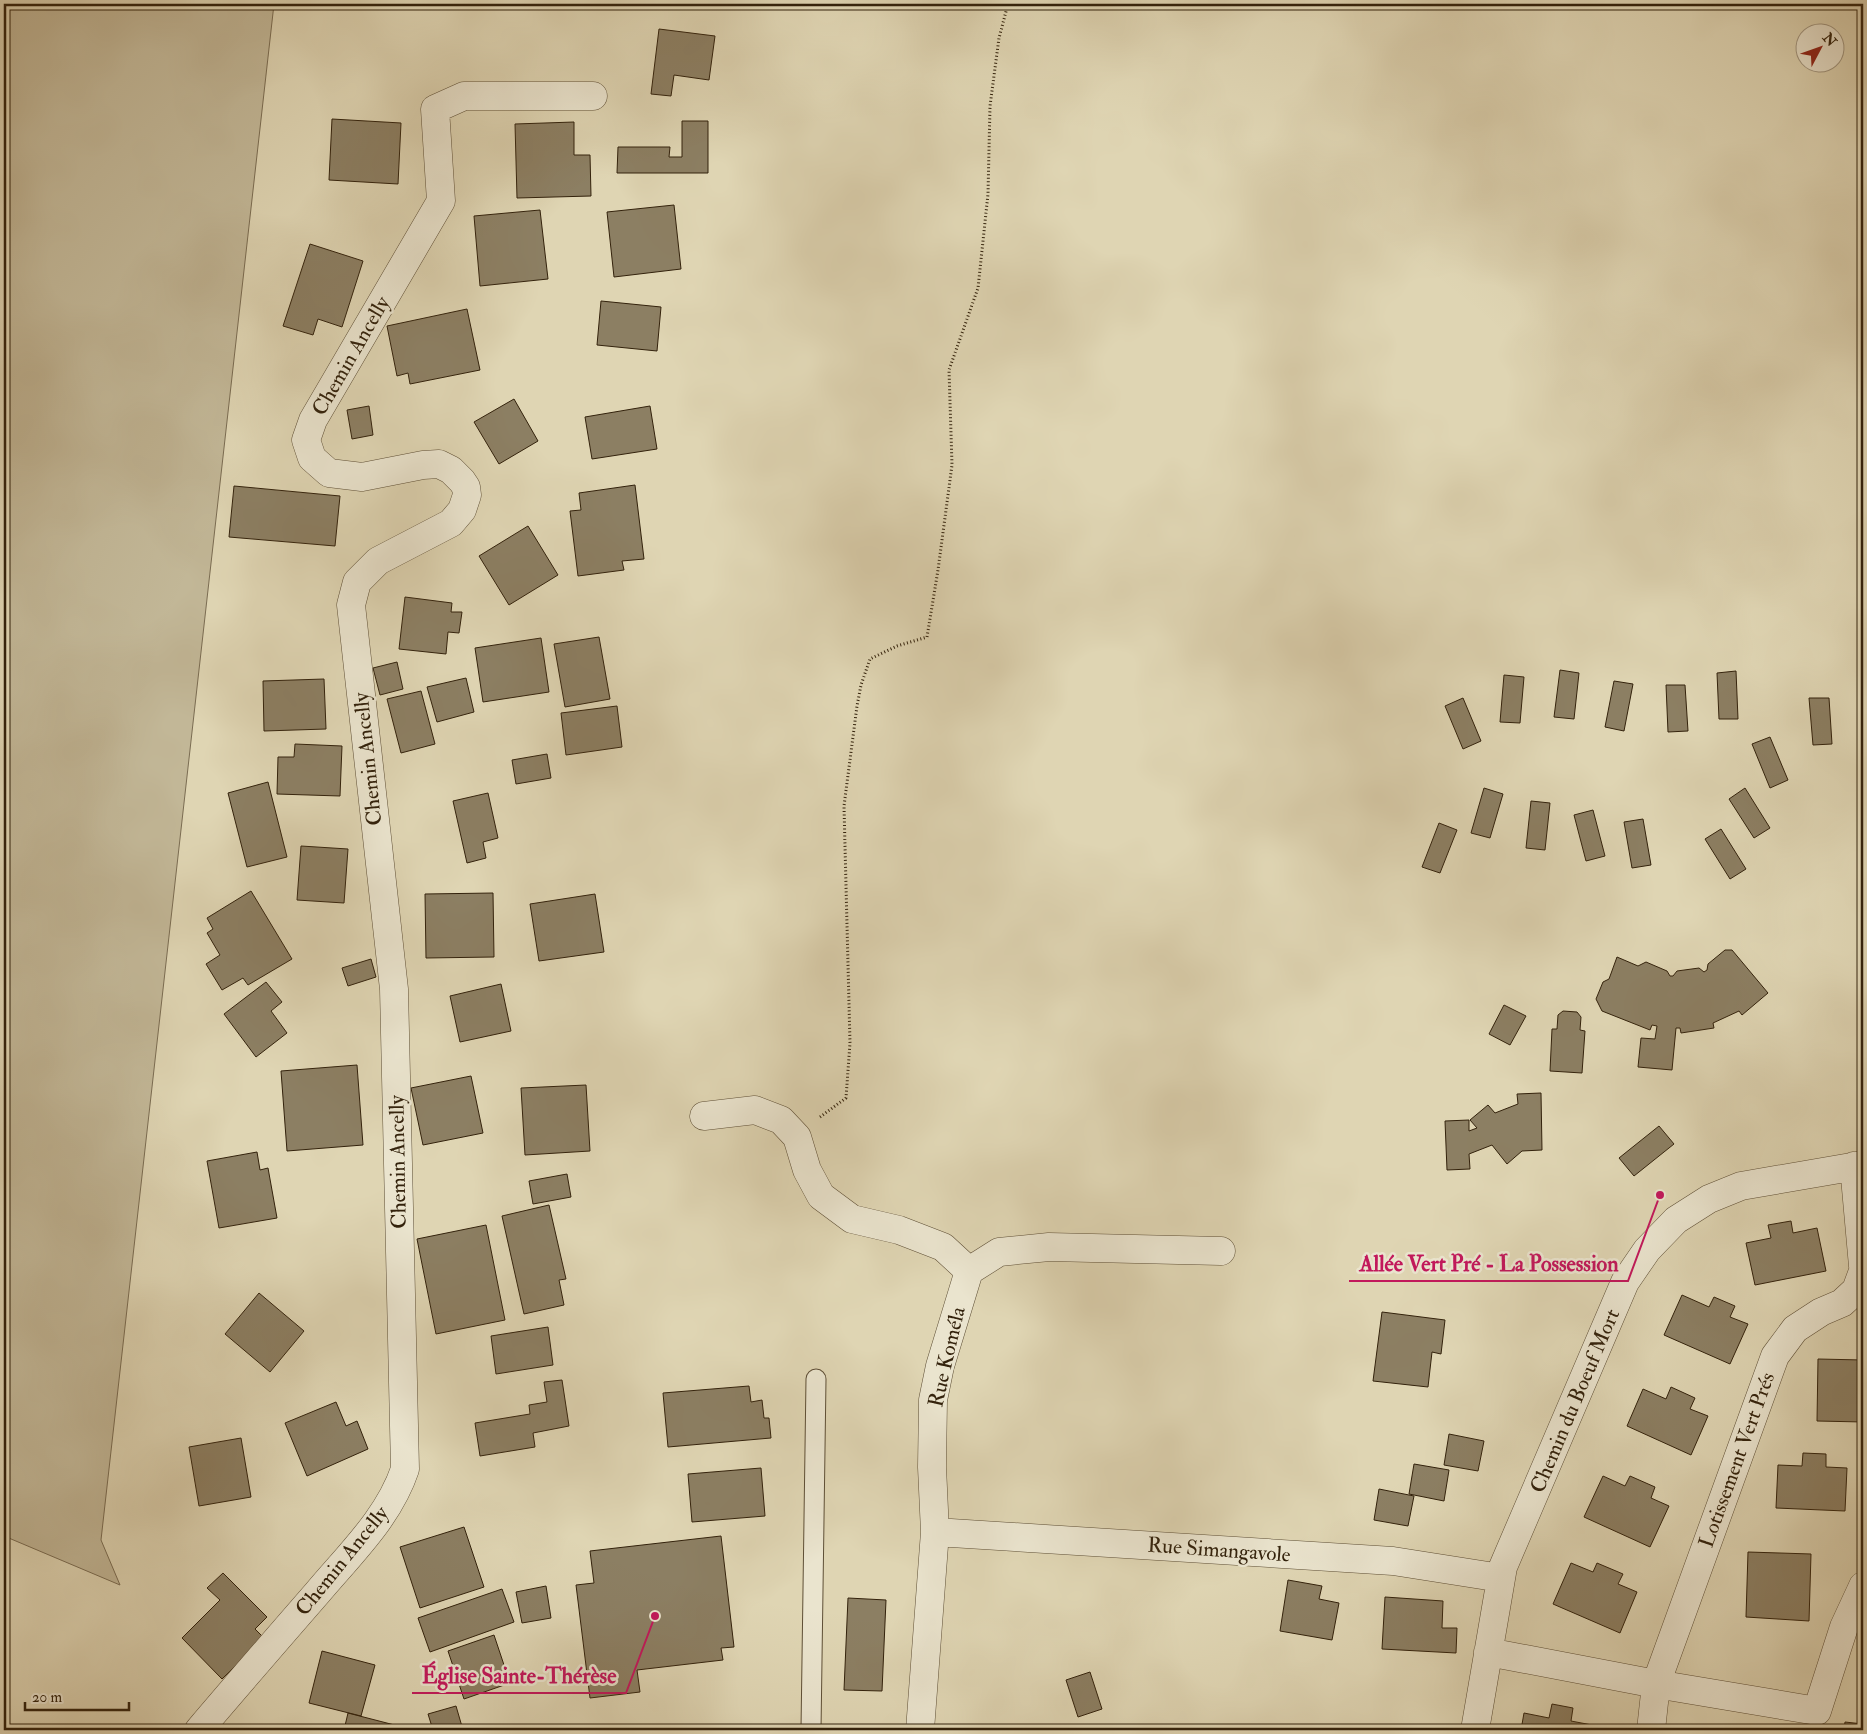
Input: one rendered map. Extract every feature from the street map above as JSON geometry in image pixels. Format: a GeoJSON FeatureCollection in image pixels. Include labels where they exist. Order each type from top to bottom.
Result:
{"type":"FeatureCollection","features":[{"type":"Feature","properties":{"kind":"street","name":"Chemin Ancelly"},"geometry":{"type":"LineString","coordinates":[[199,1730],[359,1543],[389,1504],[399,1487],[405,1469],[394,988],[351,605],[357,582],[378,562],[451,523],[462,510],[467,496],[462,481],[451,470],[439,464],[423,465],[362,477],[329,473],[312,458],[306,440],[313,420],[441,201],[435,109],[464,96],[593,96]]}},
{"type":"Feature","properties":{"kind":"street"},"geometry":{"type":"LineString","coordinates":[[704,1116],[754,1110],[781,1120],[797,1137],[807,1170],[821,1196],[852,1219],[899,1230],[943,1247],[969,1271],[999,1252],[1049,1247],[1221,1251]]}},
{"type":"Feature","properties":{"kind":"street"},"geometry":{"type":"LineString","coordinates":[[1859,1166],[1863,1266]]}},
{"type":"Feature","properties":{"kind":"street","name":"Chemin du Boeuf Mort"},"geometry":{"type":"LineString","coordinates":[[1475,1730],[1503,1567],[1626,1282],[1647,1250],[1676,1220],[1709,1199],[1740,1186],[1859,1166]]}},
{"type":"Feature","properties":{"kind":"street","name":"Rue Koméla"},"geometry":{"type":"LineString","coordinates":[[920,1730],[935,1532],[932,1467],[933,1400],[940,1366],[969,1271]]}},
{"type":"Feature","properties":{"kind":"street","name":"Lotissement Vert Prés"},"geometry":{"type":"LineString","coordinates":[[1651,1730],[1656,1684],[1775,1356],[1795,1329],[1821,1312],[1842,1303],[1856,1290],[1863,1271]]}},
{"type":"Feature","properties":{"kind":"street","name":"Rue Simangavole"},"geometry":{"type":"LineString","coordinates":[[935,1532],[1393,1561],[1501,1578]]}},
{"type":"Feature","properties":{"kind":"street"},"geometry":{"type":"LineString","coordinates":[[1488,1652],[1656,1684],[1816,1721],[1844,1627],[1863,1586]]}},
{"type":"Feature","properties":{"kind":"lane"},"geometry":{"type":"LineString","coordinates":[[811,1730],[816,1379]]}},
{"type":"Feature","properties":{"kind":"path"},"geometry":{"type":"LineString","coordinates":[[799,1146],[819,1118],[846,1098],[850,1043],[844,806],[856,706],[870,659],[897,646],[927,637],[952,464],[949,370],[978,288],[988,194],[990,106],[999,38],[1008,4]]}},
{"type":"Feature","properties":{"kind":"shaded area"},"geometry":{"type":"Polygon","coordinates":[[[4,4],[274,4],[101,1540],[120,1585],[4,1536],[4,4]]]}},
{"type":"Feature","properties":{"kind":"building"},"geometry":{"type":"Polygon","coordinates":[[[659,29],[715,36],[709,80],[674,75],[671,96],[651,94],[659,29]]]}},
{"type":"Feature","properties":{"kind":"building"},"geometry":{"type":"Polygon","coordinates":[[[332,119],[401,123],[398,184],[329,180],[332,119]]]}},
{"type":"Feature","properties":{"kind":"building"},"geometry":{"type":"Polygon","coordinates":[[[682,121],[708,121],[708,173],[617,173],[618,147],[670,147],[669,157],[682,157],[682,121]]]}},
{"type":"Feature","properties":{"kind":"building"},"geometry":{"type":"Polygon","coordinates":[[[574,122],[574,155],[590,155],[591,196],[517,198],[515,124],[574,122]]]}},
{"type":"Feature","properties":{"kind":"building"},"geometry":{"type":"Polygon","coordinates":[[[674,205],[681,269],[614,277],[607,212],[674,205]]]}},
{"type":"Feature","properties":{"kind":"building"},"geometry":{"type":"Polygon","coordinates":[[[540,210],[548,279],[480,286],[474,216],[540,210]]]}},
{"type":"Feature","properties":{"kind":"building"},"geometry":{"type":"Polygon","coordinates":[[[310,244],[363,261],[342,327],[318,319],[313,335],[283,326],[310,244]]]}},
{"type":"Feature","properties":{"kind":"building"},"geometry":{"type":"Polygon","coordinates":[[[601,301],[661,307],[657,351],[597,345],[601,301]]]}},
{"type":"Feature","properties":{"kind":"building"},"geometry":{"type":"Polygon","coordinates":[[[467,309],[480,370],[410,384],[408,373],[397,376],[387,326],[467,309]]]}},
{"type":"Feature","properties":{"kind":"building"},"geometry":{"type":"Polygon","coordinates":[[[514,399],[538,441],[499,464],[474,422],[514,399]]]}},
{"type":"Feature","properties":{"kind":"building"},"geometry":{"type":"Polygon","coordinates":[[[369,406],[373,435],[352,439],[347,410],[369,406]]]}},
{"type":"Feature","properties":{"kind":"building"},"geometry":{"type":"Polygon","coordinates":[[[650,406],[657,449],[592,459],[585,417],[650,406]]]}},
{"type":"Feature","properties":{"kind":"building"},"geometry":{"type":"Polygon","coordinates":[[[635,485],[644,559],[622,561],[624,570],[578,576],[570,511],[581,510],[579,493],[635,485]]]}},
{"type":"Feature","properties":{"kind":"building"},"geometry":{"type":"Polygon","coordinates":[[[234,486],[340,496],[335,546],[229,537],[234,486]]]}},
{"type":"Feature","properties":{"kind":"building"},"geometry":{"type":"Polygon","coordinates":[[[528,526],[558,575],[509,605],[479,556],[528,526]]]}},
{"type":"Feature","properties":{"kind":"building"},"geometry":{"type":"Polygon","coordinates":[[[405,597],[452,603],[451,612],[462,612],[459,633],[448,632],[446,654],[399,649],[405,597]]]}},
{"type":"Feature","properties":{"kind":"building"},"geometry":{"type":"Polygon","coordinates":[[[599,637],[610,699],[565,707],[554,644],[599,637]]]}},
{"type":"Feature","properties":{"kind":"building"},"geometry":{"type":"Polygon","coordinates":[[[541,638],[549,692],[483,702],[475,648],[541,638]]]}},
{"type":"Feature","properties":{"kind":"building"},"geometry":{"type":"Polygon","coordinates":[[[397,662],[403,689],[380,695],[373,668],[397,662]]]}},
{"type":"Feature","properties":{"kind":"building"},"geometry":{"type":"Polygon","coordinates":[[[1560,670],[1579,673],[1574,719],[1554,717],[1560,670]]]}},
{"type":"Feature","properties":{"kind":"building"},"geometry":{"type":"Polygon","coordinates":[[[1736,671],[1738,719],[1719,719],[1717,673],[1736,671]]]}},
{"type":"Feature","properties":{"kind":"building"},"geometry":{"type":"Polygon","coordinates":[[[1504,675],[1524,677],[1520,723],[1500,722],[1504,675]]]}},
{"type":"Feature","properties":{"kind":"building"},"geometry":{"type":"Polygon","coordinates":[[[466,678],[474,712],[437,722],[427,687],[466,678]]]}},
{"type":"Feature","properties":{"kind":"building"},"geometry":{"type":"Polygon","coordinates":[[[324,679],[326,729],[264,731],[263,681],[324,679]]]}},
{"type":"Feature","properties":{"kind":"building"},"geometry":{"type":"Polygon","coordinates":[[[1614,681],[1633,684],[1624,731],[1605,727],[1614,681]]]}},
{"type":"Feature","properties":{"kind":"building"},"geometry":{"type":"Polygon","coordinates":[[[1666,685],[1685,685],[1688,731],[1668,732],[1666,685]]]}},
{"type":"Feature","properties":{"kind":"building"},"geometry":{"type":"Polygon","coordinates":[[[421,691],[435,744],[401,753],[387,699],[421,691]]]}},
{"type":"Feature","properties":{"kind":"building"},"geometry":{"type":"Polygon","coordinates":[[[1463,698],[1481,741],[1463,749],[1445,706],[1463,698]]]}},
{"type":"Feature","properties":{"kind":"building"},"geometry":{"type":"Polygon","coordinates":[[[1809,698],[1829,698],[1832,744],[1813,745],[1809,698]]]}},
{"type":"Feature","properties":{"kind":"building"},"geometry":{"type":"Polygon","coordinates":[[[617,706],[622,747],[566,755],[561,713],[617,706]]]}},
{"type":"Feature","properties":{"kind":"building"},"geometry":{"type":"Polygon","coordinates":[[[1770,737],[1788,780],[1770,788],[1752,744],[1770,737]]]}},
{"type":"Feature","properties":{"kind":"building"},"geometry":{"type":"Polygon","coordinates":[[[295,744],[342,746],[340,796],[277,794],[278,757],[294,757],[295,744]]]}},
{"type":"Feature","properties":{"kind":"building"},"geometry":{"type":"Polygon","coordinates":[[[547,754],[551,778],[516,784],[512,760],[547,754]]]}},
{"type":"Feature","properties":{"kind":"building"},"geometry":{"type":"Polygon","coordinates":[[[268,782],[287,857],[247,867],[228,793],[268,782]]]}},
{"type":"Feature","properties":{"kind":"building"},"geometry":{"type":"Polygon","coordinates":[[[1484,788],[1503,794],[1490,838],[1471,833],[1484,788]]]}},
{"type":"Feature","properties":{"kind":"building"},"geometry":{"type":"Polygon","coordinates":[[[1745,788],[1770,828],[1754,838],[1729,799],[1745,788]]]}},
{"type":"Feature","properties":{"kind":"building"},"geometry":{"type":"Polygon","coordinates":[[[488,793],[498,838],[483,842],[486,858],[467,863],[453,801],[488,793]]]}},
{"type":"Feature","properties":{"kind":"building"},"geometry":{"type":"Polygon","coordinates":[[[1531,801],[1550,803],[1545,850],[1526,848],[1531,801]]]}},
{"type":"Feature","properties":{"kind":"building"},"geometry":{"type":"Polygon","coordinates":[[[1593,810],[1605,856],[1586,861],[1574,815],[1593,810]]]}},
{"type":"Feature","properties":{"kind":"building"},"geometry":{"type":"Polygon","coordinates":[[[1643,819],[1651,865],[1632,868],[1624,822],[1643,819]]]}},
{"type":"Feature","properties":{"kind":"building"},"geometry":{"type":"Polygon","coordinates":[[[1439,823],[1457,830],[1440,873],[1422,867],[1439,823]]]}},
{"type":"Feature","properties":{"kind":"building"},"geometry":{"type":"Polygon","coordinates":[[[1721,829],[1746,869],[1730,879],[1705,839],[1721,829]]]}},
{"type":"Feature","properties":{"kind":"building"},"geometry":{"type":"Polygon","coordinates":[[[301,846],[348,849],[344,903],[297,900],[301,846]]]}},
{"type":"Feature","properties":{"kind":"building"},"geometry":{"type":"Polygon","coordinates":[[[251,891],[292,959],[248,985],[243,978],[222,990],[206,964],[220,955],[207,933],[213,929],[207,918],[251,891]]]}},
{"type":"Feature","properties":{"kind":"building"},"geometry":{"type":"Polygon","coordinates":[[[493,893],[494,957],[426,958],[425,894],[493,893]]]}},
{"type":"Feature","properties":{"kind":"building"},"geometry":{"type":"Polygon","coordinates":[[[595,894],[604,952],[539,961],[530,904],[595,894]]]}},
{"type":"Feature","properties":{"kind":"building"},"geometry":{"type":"Polygon","coordinates":[[[1725,950],[1732,950],[1768,993],[1742,1015],[1739,1011],[1713,1023],[1714,1028],[1681,1033],[1680,1028],[1676,1028],[1672,1070],[1638,1067],[1641,1038],[1655,1039],[1657,1026],[1652,1025],[1650,1030],[1602,1011],[1596,999],[1603,982],[1609,979],[1617,957],[1638,966],[1646,962],[1667,971],[1670,976],[1673,976],[1677,971],[1699,968],[1704,972],[1707,970],[1708,964],[1725,950]]]}},
{"type":"Feature","properties":{"kind":"building"},"geometry":{"type":"Polygon","coordinates":[[[371,959],[376,977],[348,986],[342,968],[371,959]]]}},
{"type":"Feature","properties":{"kind":"building"},"geometry":{"type":"Polygon","coordinates":[[[266,982],[282,1002],[271,1011],[287,1033],[256,1057],[224,1014],[266,982]]]}},
{"type":"Feature","properties":{"kind":"building"},"geometry":{"type":"Polygon","coordinates":[[[501,984],[511,1031],[460,1042],[450,996],[501,984]]]}},
{"type":"Feature","properties":{"kind":"building"},"geometry":{"type":"Polygon","coordinates":[[[1504,1005],[1526,1016],[1510,1045],[1489,1034],[1504,1005]]]}},
{"type":"Feature","properties":{"kind":"building"},"geometry":{"type":"Polygon","coordinates":[[[1563,1011],[1577,1012],[1581,1017],[1580,1030],[1585,1031],[1582,1073],[1550,1071],[1552,1029],[1557,1029],[1558,1015],[1563,1011]]]}},
{"type":"Feature","properties":{"kind":"building"},"geometry":{"type":"Polygon","coordinates":[[[357,1065],[363,1145],[287,1151],[281,1071],[357,1065]]]}},
{"type":"Feature","properties":{"kind":"building"},"geometry":{"type":"Polygon","coordinates":[[[471,1076],[483,1133],[423,1145],[411,1088],[471,1076]]]}},
{"type":"Feature","properties":{"kind":"building"},"geometry":{"type":"Polygon","coordinates":[[[586,1085],[590,1151],[525,1155],[521,1088],[586,1085]]]}},
{"type":"Feature","properties":{"kind":"building"},"geometry":{"type":"Polygon","coordinates":[[[1541,1093],[1542,1150],[1522,1151],[1507,1164],[1492,1145],[1469,1154],[1470,1169],[1447,1170],[1445,1121],[1469,1120],[1469,1131],[1477,1128],[1470,1120],[1488,1105],[1495,1113],[1518,1104],[1517,1094],[1541,1093]]]}},
{"type":"Feature","properties":{"kind":"building"},"geometry":{"type":"Polygon","coordinates":[[[1659,1126],[1674,1144],[1634,1176],[1619,1158],[1659,1126]]]}},
{"type":"Feature","properties":{"kind":"building"},"geometry":{"type":"Polygon","coordinates":[[[257,1152],[260,1170],[268,1168],[277,1218],[219,1228],[207,1161],[257,1152]]]}},
{"type":"Feature","properties":{"kind":"building"},"geometry":{"type":"Polygon","coordinates":[[[567,1174],[571,1197],[533,1204],[529,1181],[567,1174]]]}},
{"type":"Feature","properties":{"kind":"building"},"geometry":{"type":"Polygon","coordinates":[[[549,1205],[566,1279],[559,1280],[564,1305],[524,1314],[502,1216],[549,1205]]]}},
{"type":"Feature","properties":{"kind":"building"},"geometry":{"type":"Polygon","coordinates":[[[1791,1221],[1793,1233],[1817,1228],[1826,1271],[1755,1285],[1746,1243],[1771,1238],[1768,1225],[1791,1221]]]}},
{"type":"Feature","properties":{"kind":"building"},"geometry":{"type":"Polygon","coordinates":[[[486,1225],[505,1320],[436,1334],[417,1239],[486,1225]]]}},
{"type":"Feature","properties":{"kind":"building"},"geometry":{"type":"Polygon","coordinates":[[[259,1293],[304,1331],[270,1372],[225,1334],[259,1293]]]}},
{"type":"Feature","properties":{"kind":"building"},"geometry":{"type":"Polygon","coordinates":[[[1682,1295],[1709,1307],[1714,1297],[1735,1306],[1730,1317],[1748,1324],[1730,1364],[1664,1335],[1682,1295]]]}},
{"type":"Feature","properties":{"kind":"building"},"geometry":{"type":"Polygon","coordinates":[[[1382,1312],[1445,1320],[1441,1354],[1432,1352],[1428,1387],[1373,1381],[1382,1312]]]}},
{"type":"Feature","properties":{"kind":"building"},"geometry":{"type":"Polygon","coordinates":[[[548,1327],[553,1365],[496,1374],[491,1336],[548,1327]]]}},
{"type":"Feature","properties":{"kind":"building"},"geometry":{"type":"Polygon","coordinates":[[[1818,1359],[1863,1360],[1863,1422],[1817,1421],[1818,1359]]]}},
{"type":"Feature","properties":{"kind":"building"},"geometry":{"type":"Polygon","coordinates":[[[562,1380],[569,1426],[533,1433],[535,1447],[480,1456],[475,1423],[530,1414],[529,1405],[547,1402],[544,1382],[562,1380]]]}},
{"type":"Feature","properties":{"kind":"building"},"geometry":{"type":"Polygon","coordinates":[[[749,1386],[751,1402],[762,1400],[764,1418],[769,1418],[771,1438],[668,1447],[663,1393],[749,1386]]]}},
{"type":"Feature","properties":{"kind":"building"},"geometry":{"type":"Polygon","coordinates":[[[1671,1387],[1695,1398],[1690,1409],[1708,1416],[1691,1455],[1627,1426],[1643,1389],[1666,1399],[1671,1387]]]}},
{"type":"Feature","properties":{"kind":"building"},"geometry":{"type":"Polygon","coordinates":[[[336,1402],[346,1426],[357,1421],[368,1449],[307,1476],[285,1423],[336,1402]]]}},
{"type":"Feature","properties":{"kind":"building"},"geometry":{"type":"Polygon","coordinates":[[[1449,1434],[1484,1441],[1478,1471],[1444,1465],[1449,1434]]]}},
{"type":"Feature","properties":{"kind":"building"},"geometry":{"type":"Polygon","coordinates":[[[241,1438],[251,1497],[199,1506],[189,1447],[241,1438]]]}},
{"type":"Feature","properties":{"kind":"building"},"geometry":{"type":"Polygon","coordinates":[[[1803,1453],[1826,1454],[1826,1467],[1847,1468],[1845,1511],[1776,1508],[1778,1465],[1802,1466],[1803,1453]]]}},
{"type":"Feature","properties":{"kind":"building"},"geometry":{"type":"Polygon","coordinates":[[[1414,1464],[1449,1470],[1444,1501],[1409,1494],[1414,1464]]]}},
{"type":"Feature","properties":{"kind":"building"},"geometry":{"type":"Polygon","coordinates":[[[761,1468],[765,1516],[692,1522],[688,1474],[761,1468]]]}},
{"type":"Feature","properties":{"kind":"building"},"geometry":{"type":"Polygon","coordinates":[[[1603,1476],[1625,1486],[1630,1476],[1655,1487],[1651,1498],[1669,1506],[1650,1547],[1584,1517],[1603,1476]]]}},
{"type":"Feature","properties":{"kind":"building"},"geometry":{"type":"Polygon","coordinates":[[[1379,1489],[1414,1496],[1408,1526],[1374,1520],[1379,1489]]]}},
{"type":"Feature","properties":{"kind":"building"},"geometry":{"type":"Polygon","coordinates":[[[464,1527],[484,1587],[420,1608],[400,1547],[464,1527]]]}},
{"type":"Feature","properties":{"kind":"building"},"geometry":{"type":"Polygon","coordinates":[[[721,1536],[734,1647],[721,1648],[723,1660],[637,1670],[640,1692],[590,1698],[576,1585],[594,1583],[590,1551],[721,1536]]]}},
{"type":"Feature","properties":{"kind":"building"},"geometry":{"type":"Polygon","coordinates":[[[1748,1552],[1811,1554],[1809,1621],[1746,1617],[1748,1552]]]}},
{"type":"Feature","properties":{"kind":"building"},"geometry":{"type":"Polygon","coordinates":[[[1571,1563],[1593,1572],[1597,1563],[1623,1574],[1618,1584],[1637,1592],[1620,1633],[1553,1604],[1571,1563]]]}},
{"type":"Feature","properties":{"kind":"building"},"geometry":{"type":"Polygon","coordinates":[[[223,1573],[267,1617],[255,1629],[264,1638],[222,1679],[182,1638],[220,1600],[207,1588],[223,1573]]]}},
{"type":"Feature","properties":{"kind":"building"},"geometry":{"type":"Polygon","coordinates":[[[1288,1580],[1322,1586],[1319,1599],[1339,1603],[1332,1640],[1280,1631],[1288,1580]]]}},
{"type":"Feature","properties":{"kind":"building"},"geometry":{"type":"Polygon","coordinates":[[[546,1586],[551,1618],[522,1623],[516,1592],[546,1586]]]}},
{"type":"Feature","properties":{"kind":"building"},"geometry":{"type":"Polygon","coordinates":[[[502,1589],[514,1622],[430,1652],[418,1618],[502,1589]]]}},
{"type":"Feature","properties":{"kind":"building"},"geometry":{"type":"Polygon","coordinates":[[[1385,1597],[1443,1601],[1442,1628],[1457,1628],[1456,1653],[1382,1649],[1385,1597]]]}},
{"type":"Feature","properties":{"kind":"building"},"geometry":{"type":"Polygon","coordinates":[[[848,1598],[886,1600],[882,1691],[844,1690],[848,1598]]]}},
{"type":"Feature","properties":{"kind":"building"},"geometry":{"type":"Polygon","coordinates":[[[494,1635],[510,1683],[464,1699],[448,1651],[494,1635]]]}},
{"type":"Feature","properties":{"kind":"building"},"geometry":{"type":"Polygon","coordinates":[[[322,1651],[375,1665],[361,1716],[309,1703],[322,1651]]]}},
{"type":"Feature","properties":{"kind":"building"},"geometry":{"type":"Polygon","coordinates":[[[1090,1672],[1102,1709],[1078,1717],[1066,1680],[1090,1672]]]}},
{"type":"Feature","properties":{"kind":"building"},"geometry":{"type":"Polygon","coordinates":[[[1552,1704],[1573,1708],[1571,1721],[1592,1725],[1591,1730],[1521,1730],[1524,1713],[1549,1718],[1552,1704]]]}},
{"type":"Feature","properties":{"kind":"building"},"geometry":{"type":"Polygon","coordinates":[[[456,1706],[463,1730],[433,1730],[428,1714],[456,1706]]]}},
{"type":"Feature","properties":{"kind":"building"},"geometry":{"type":"Polygon","coordinates":[[[348,1713],[410,1729],[344,1730],[348,1713]]]}},
{"type":"Feature","properties":{"kind":"building"},"geometry":{"type":"Polygon","coordinates":[[[1845,1722],[1863,1724],[1863,1730],[1844,1730],[1845,1722]]]}},
{"type":"Feature","properties":{"kind":"building"},"geometry":{"type":"Polygon","coordinates":[[[1279,1726],[1313,1729],[1313,1730],[1278,1730],[1279,1726]]]}},
{"type":"Feature","properties":{"kind":"place","name":"Allée Vert Pré - La Possession"},"geometry":{"type":"Point","coordinates":[1660,1195]}},
{"type":"Feature","properties":{"kind":"place","name":"Église Sainte-Thérèse"},"geometry":{"type":"Point","coordinates":[655,1616]}}]}
